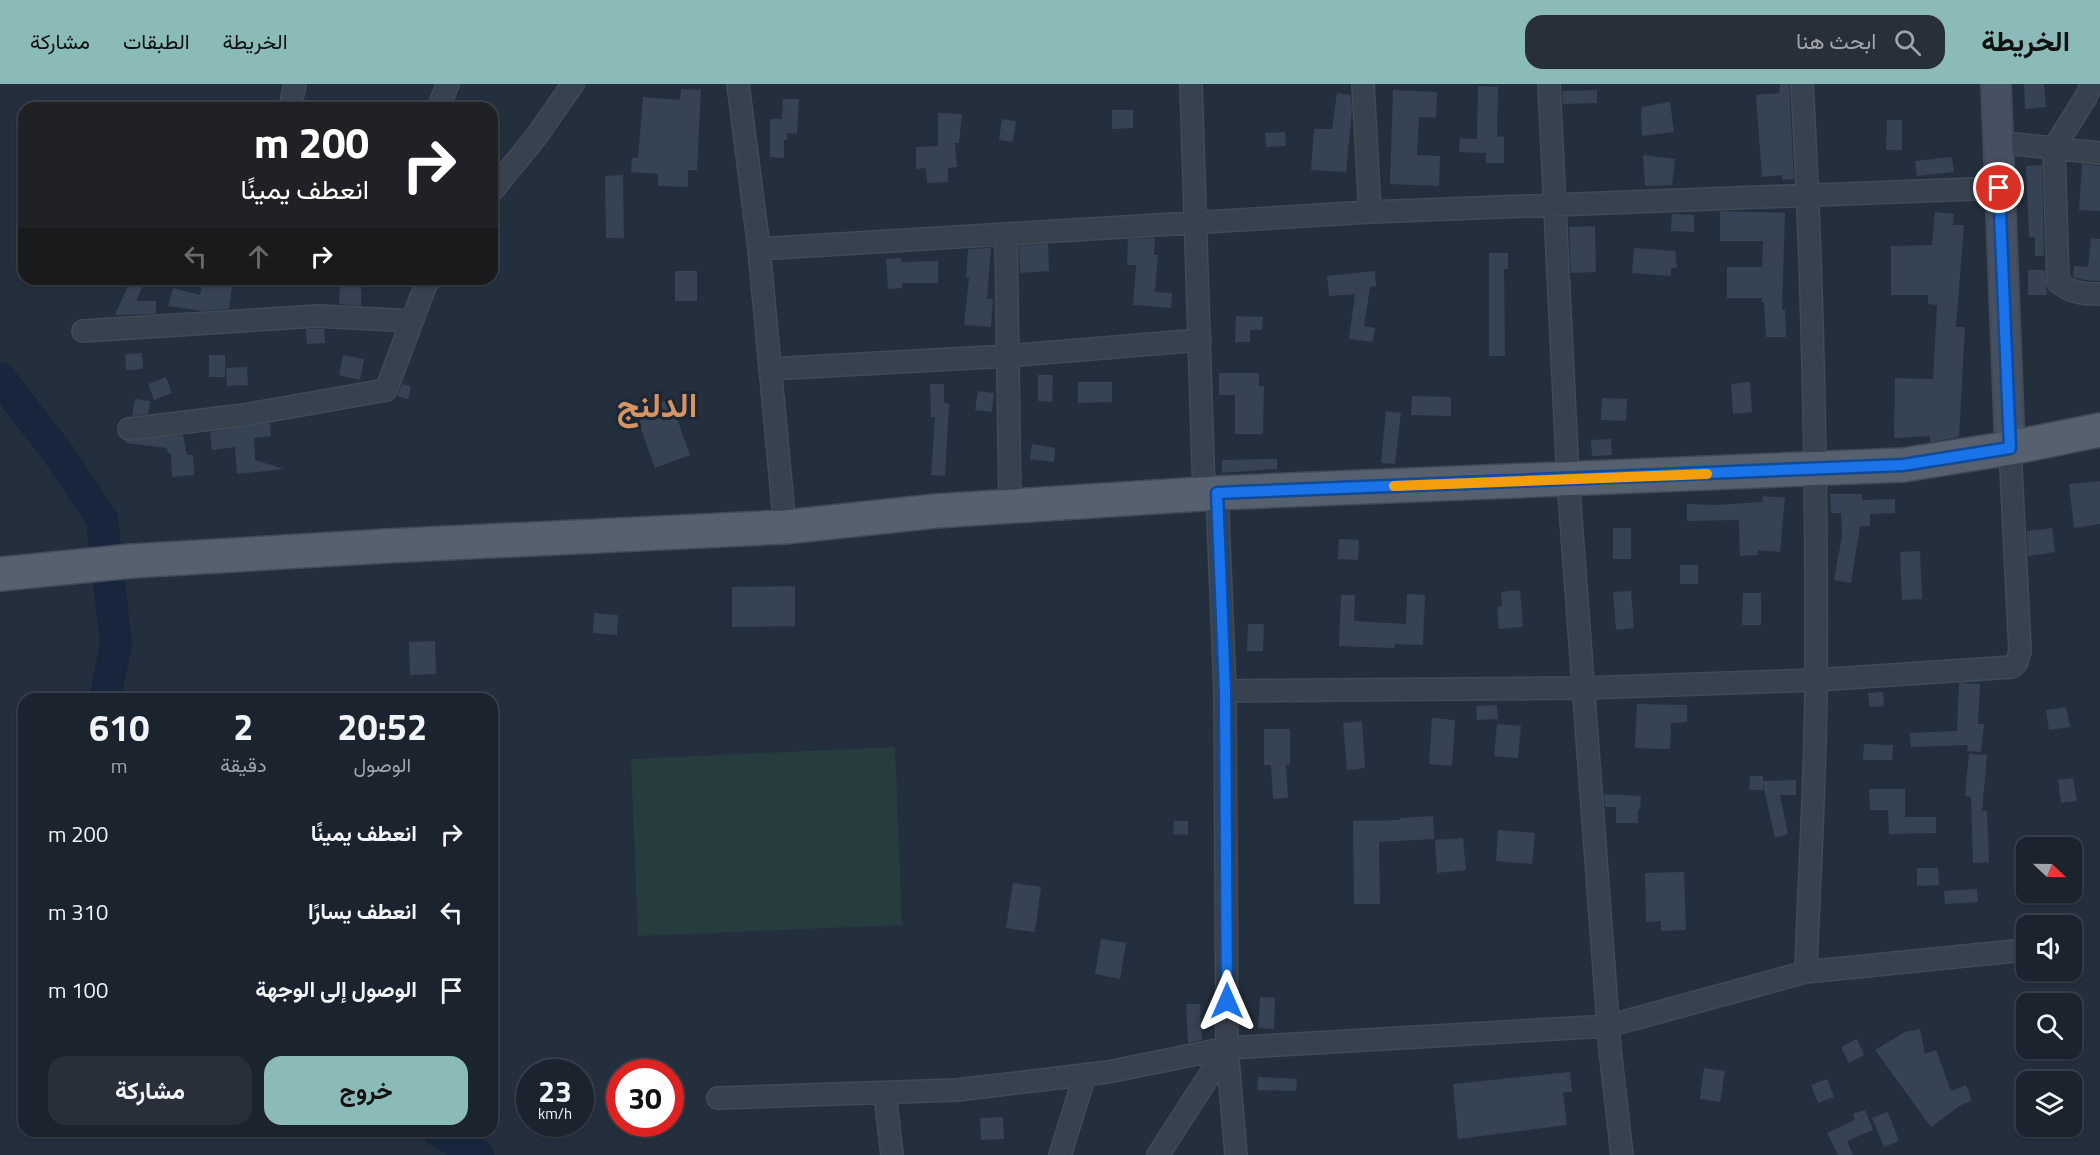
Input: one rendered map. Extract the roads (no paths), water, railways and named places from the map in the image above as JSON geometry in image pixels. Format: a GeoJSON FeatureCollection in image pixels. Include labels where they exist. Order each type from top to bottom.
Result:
{"type":"FeatureCollection","features":[{"type":"Feature","properties":{"kind":"main road"},"geometry":{"type":"LineString","coordinates":[[1996,84],[2010,448]]}},
{"type":"Feature","properties":{"kind":"main road"},"geometry":{"type":"LineString","coordinates":[[0,574],[132,561],[785,527],[936,510],[1211,494],[1903,465],[2010,448],[2100,429]]}},
{"type":"Feature","properties":{"kind":"street"},"geometry":{"type":"LineString","coordinates":[[291,102],[295,84]]}},
{"type":"Feature","properties":{"kind":"street"},"geometry":{"type":"LineString","coordinates":[[440,102],[448,84]]}},
{"type":"Feature","properties":{"kind":"street"},"geometry":{"type":"LineString","coordinates":[[498,181],[536,138],[573,84]]}},
{"type":"Feature","properties":{"kind":"street"},"geometry":{"type":"LineString","coordinates":[[1191,84],[1200,340],[1225,691],[1227,1048],[1236,1155]]}},
{"type":"Feature","properties":{"kind":"street"},"geometry":{"type":"LineString","coordinates":[[1363,84],[1370,212]]}},
{"type":"Feature","properties":{"kind":"street"},"geometry":{"type":"LineString","coordinates":[[1549,84],[1568,479],[1608,1026],[1622,1155]]}},
{"type":"Feature","properties":{"kind":"street"},"geometry":{"type":"LineString","coordinates":[[1802,84],[1808,196],[1815,470],[1816,680],[1806,972]]}},
{"type":"Feature","properties":{"kind":"street"},"geometry":{"type":"LineString","coordinates":[[2091,84],[2086,97],[2054,148],[2058,282],[2065,289],[2075,292],[2100,294]]}},
{"type":"Feature","properties":{"kind":"street"},"geometry":{"type":"LineString","coordinates":[[734,86],[759,249],[785,527]]}},
{"type":"Feature","properties":{"kind":"street"},"geometry":{"type":"LineString","coordinates":[[1997,142],[2100,153]]}},
{"type":"Feature","properties":{"kind":"street"},"geometry":{"type":"LineString","coordinates":[[759,249],[1370,212],[1999,188]]}},
{"type":"Feature","properties":{"kind":"street"},"geometry":{"type":"LineString","coordinates":[[1006,234],[1010,506]]}},
{"type":"Feature","properties":{"kind":"street"},"geometry":{"type":"LineString","coordinates":[[129,429],[244,415],[386,390],[427,285]]}},
{"type":"Feature","properties":{"kind":"street"},"geometry":{"type":"LineString","coordinates":[[83,331],[317,316],[412,321]]}},
{"type":"Feature","properties":{"kind":"street"},"geometry":{"type":"LineString","coordinates":[[770,369],[1008,356],[1200,340]]}},
{"type":"Feature","properties":{"kind":"street"},"geometry":{"type":"LineString","coordinates":[[1225,691],[1584,688],[1816,680],[2012,667],[2017,662],[2020,651],[2010,448]]}},
{"type":"Feature","properties":{"kind":"street"},"geometry":{"type":"LineString","coordinates":[[718,1098],[957,1090],[1108,1072],[1227,1048],[1608,1026],[1806,972],[2016,951]]}},
{"type":"Feature","properties":{"kind":"street"},"geometry":{"type":"LineString","coordinates":[[1158,1155],[1227,1048]]}},
{"type":"Feature","properties":{"kind":"street"},"geometry":{"type":"LineString","coordinates":[[1060,1155],[1085,1075]]}},
{"type":"Feature","properties":{"kind":"street"},"geometry":{"type":"LineString","coordinates":[[885,1093],[892,1155]]}},
{"type":"Feature","properties":{"kind":"waterway"},"geometry":{"type":"LineString","coordinates":[[0,378],[58,453],[102,519],[116,644],[106,693]]}},
{"type":"Feature","properties":{"kind":"waterway"},"geometry":{"type":"LineString","coordinates":[[448,1137],[478,1155]]}},
{"type":"Feature","properties":{"kind":"district","name":"الدلنج"},"geometry":{"type":"Point","coordinates":[657,405]}}]}
